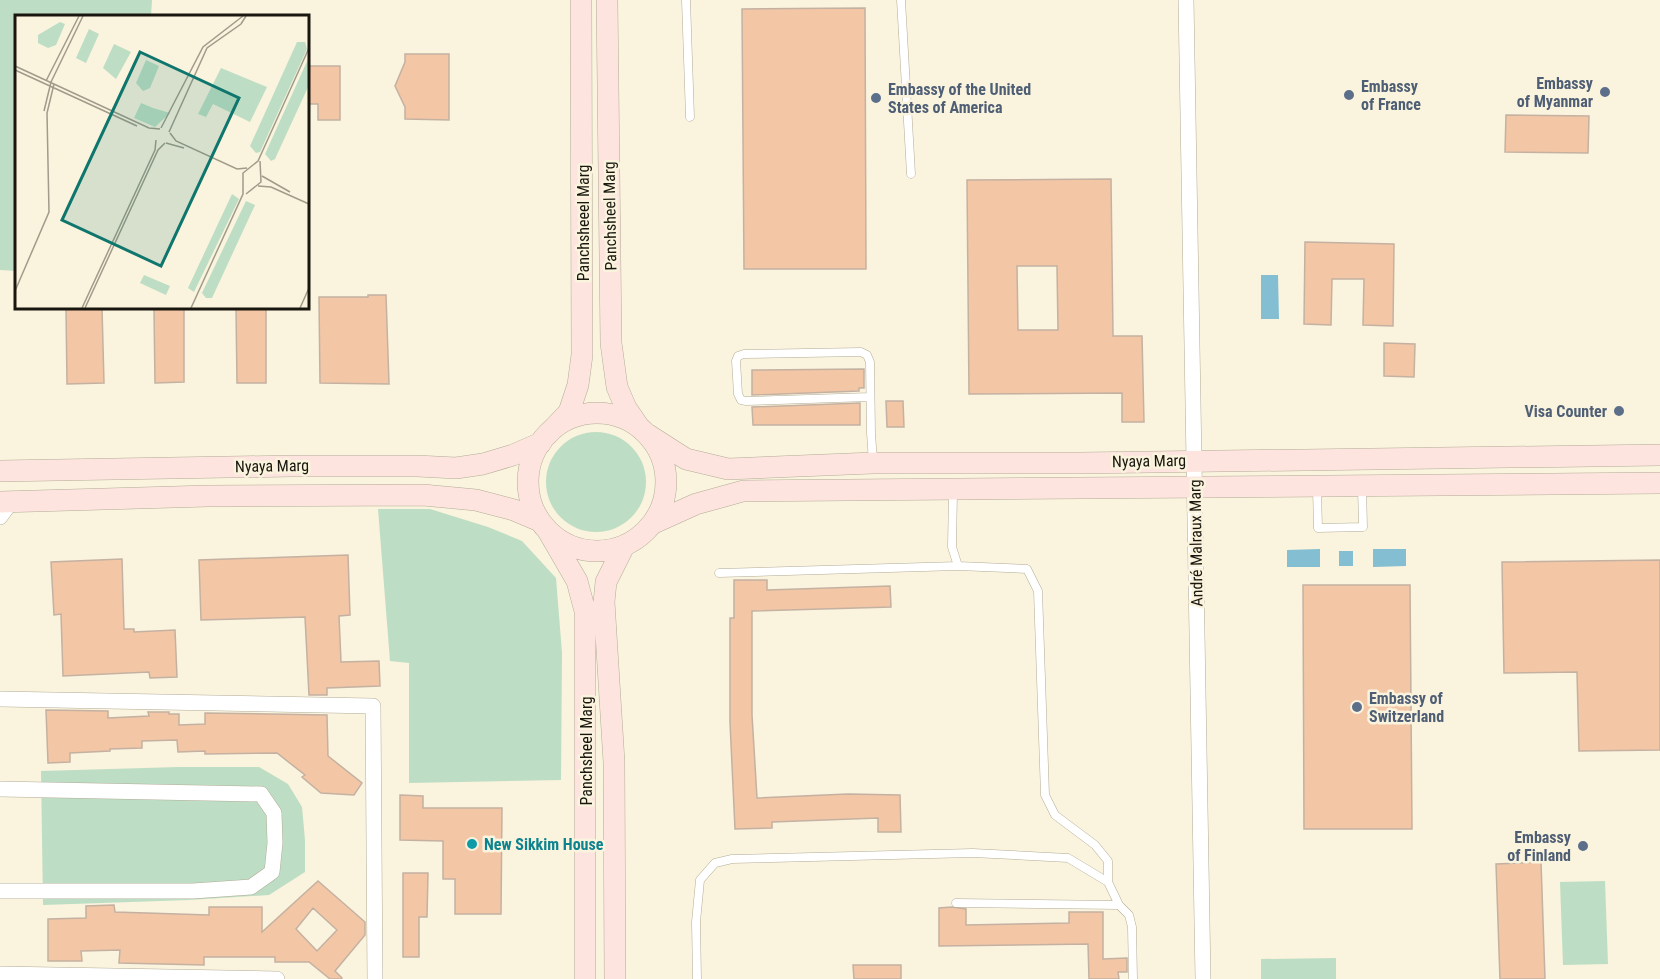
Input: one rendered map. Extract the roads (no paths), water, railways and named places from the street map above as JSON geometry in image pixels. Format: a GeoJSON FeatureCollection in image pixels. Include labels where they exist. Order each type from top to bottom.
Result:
{"type":"FeatureCollection","features":[{"type":"Feature","properties":{"kind":"street","name":"Panchsheeel Marg"},"geometry":{"type":"LineString","coordinates":[[544,439],[569,412],[578,385],[582,355],[582,0]]}},
{"type":"Feature","properties":{"kind":"street","name":"Panchsheel Marg"},"geometry":{"type":"LineString","coordinates":[[607,0],[611,343],[617,387],[626,408],[643,431]]}},
{"type":"Feature","properties":{"kind":"street","name":"André Malraux Marg"},"geometry":{"type":"LineString","coordinates":[[1186,0],[1203,979]]}},
{"type":"Feature","properties":{"kind":"street"},"geometry":{"type":"LineString","coordinates":[[601,413],[621,417],[643,431],[660,454],[666,477],[664,501],[654,523],[640,537],[624,546],[597,552],[571,546],[544,526],[531,503],[528,482],[531,461],[544,439],[563,422],[581,415],[601,413]]}},
{"type":"Feature","properties":{"kind":"street","name":"Nyaya Marg"},"geometry":{"type":"LineString","coordinates":[[643,431],[686,459],[728,469],[873,464],[1660,455]]}},
{"type":"Feature","properties":{"kind":"street","name":"Nyaya Marg"},"geometry":{"type":"LineString","coordinates":[[0,471],[291,466],[456,468],[483,465],[513,455],[544,439]]}},
{"type":"Feature","properties":{"kind":"street","name":"Nyaya Marg"},"geometry":{"type":"LineString","coordinates":[[654,523],[696,504],[743,491],[1660,483]]}},
{"type":"Feature","properties":{"kind":"street","name":"Nyaya Marg"},"geometry":{"type":"LineString","coordinates":[[4,507],[208,496],[423,495],[476,500],[514,510],[544,526]]}},
{"type":"Feature","properties":{"kind":"street","name":"Panchsheel Marg"},"geometry":{"type":"LineString","coordinates":[[544,526],[577,581],[585,610],[585,979]]}},
{"type":"Feature","properties":{"kind":"street","name":"Panchsheel Marg"},"geometry":{"type":"LineString","coordinates":[[615,979],[614,762],[604,602],[606,582],[624,546]]}},
{"type":"Feature","properties":{"kind":"street"},"geometry":{"type":"LineString","coordinates":[[0,699],[373,706],[375,979]]}},
{"type":"Feature","properties":{"kind":"street"},"geometry":{"type":"LineString","coordinates":[[0,789],[261,794],[274,813],[275,843],[272,872],[251,887],[193,891],[0,891]]}},
{"type":"Feature","properties":{"kind":"street"},"geometry":{"type":"LineString","coordinates":[[0,974],[278,979]]}},
{"type":"Feature","properties":{"kind":"lane"},"geometry":{"type":"LineString","coordinates":[[686,0],[690,117]]}},
{"type":"Feature","properties":{"kind":"lane"},"geometry":{"type":"LineString","coordinates":[[901,0],[911,174]]}},
{"type":"Feature","properties":{"kind":"lane"},"geometry":{"type":"LineString","coordinates":[[870,397],[741,400],[738,394],[736,361],[738,356],[744,354],[861,352],[867,355],[870,362],[873,464]]}},
{"type":"Feature","properties":{"kind":"lane"},"geometry":{"type":"LineString","coordinates":[[1317,486],[1318,528],[1363,527],[1362,485]]}},
{"type":"Feature","properties":{"kind":"lane"},"geometry":{"type":"LineString","coordinates":[[953,489],[952,547],[958,566]]}},
{"type":"Feature","properties":{"kind":"lane"},"geometry":{"type":"LineString","coordinates":[[719,573],[958,566],[1027,569],[1038,591],[1045,795],[1055,815],[1095,845],[1108,861],[1108,882],[1119,904],[1130,915],[1133,979]]}},
{"type":"Feature","properties":{"kind":"lane"},"geometry":{"type":"LineString","coordinates":[[697,979],[696,922],[700,880],[715,863],[732,858],[973,853],[1068,858],[1108,882]]}},
{"type":"Feature","properties":{"kind":"lane"},"geometry":{"type":"LineString","coordinates":[[956,903],[1119,904]]}},
{"type":"Feature","properties":{"kind":"water"},"geometry":{"type":"Polygon","coordinates":[[[1261,275],[1278,275],[1279,319],[1261,319],[1261,275]]]}},
{"type":"Feature","properties":{"kind":"water"},"geometry":{"type":"Polygon","coordinates":[[[1320,549],[1320,567],[1287,567],[1287,550],[1320,549]]]}},
{"type":"Feature","properties":{"kind":"water"},"geometry":{"type":"Polygon","coordinates":[[[1373,549],[1406,549],[1406,566],[1373,567],[1373,549]]]}},
{"type":"Feature","properties":{"kind":"water"},"geometry":{"type":"Polygon","coordinates":[[[1339,551],[1353,551],[1353,566],[1339,566],[1339,551]]]}},
{"type":"Feature","properties":{"kind":"place","name":"Embassy of Myanmar"},"geometry":{"type":"Point","coordinates":[1605,92]}},
{"type":"Feature","properties":{"kind":"place","name":"Embassy of France"},"geometry":{"type":"Point","coordinates":[1349,95]}},
{"type":"Feature","properties":{"kind":"place","name":"Embassy of the United States of America"},"geometry":{"type":"Point","coordinates":[876,98]}},
{"type":"Feature","properties":{"kind":"place","name":"Visa Counter"},"geometry":{"type":"Point","coordinates":[1619,411]}},
{"type":"Feature","properties":{"kind":"place","name":"Embassy of Switzerland"},"geometry":{"type":"Point","coordinates":[1357,707]}},
{"type":"Feature","properties":{"kind":"place","name":"New Sikkim House"},"geometry":{"type":"Point","coordinates":[472,844]}},
{"type":"Feature","properties":{"kind":"place","name":"Embassy of Finland"},"geometry":{"type":"Point","coordinates":[1583,846]}}]}
